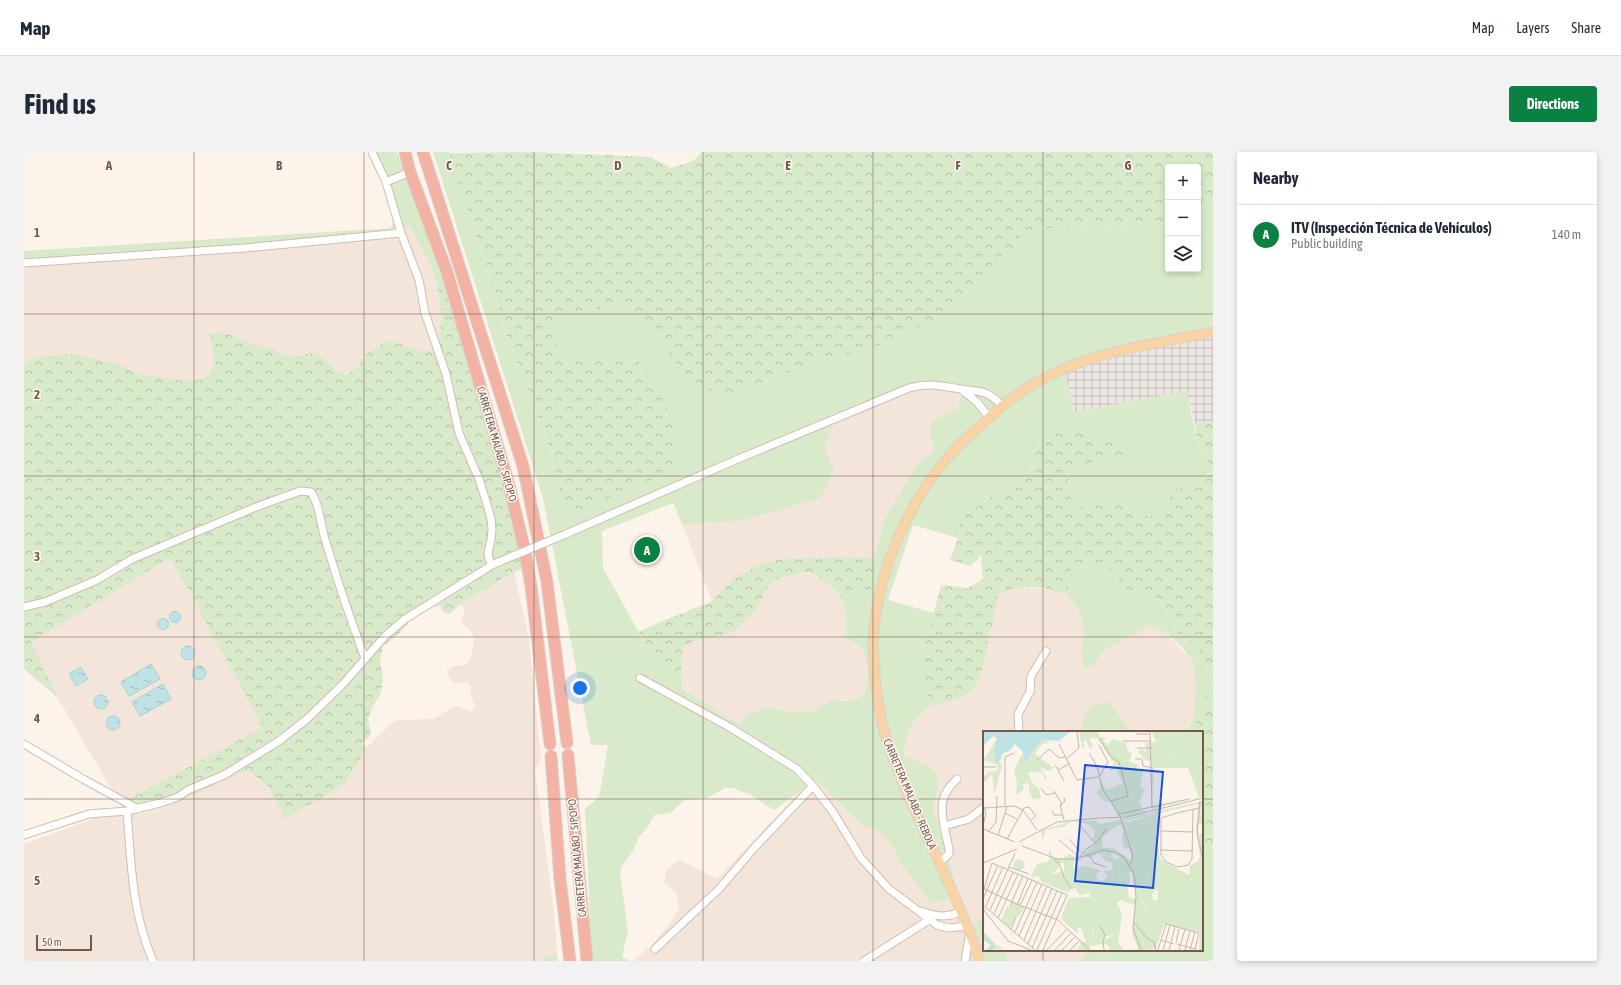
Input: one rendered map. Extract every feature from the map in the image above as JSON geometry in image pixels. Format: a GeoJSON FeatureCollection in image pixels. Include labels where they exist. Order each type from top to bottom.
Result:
{"type":"FeatureCollection","features":[{"type":"Feature","properties":{"kind":"highway","name":"CARRETERA MALABO - SIPOPO"},"geometry":{"type":"LineString","coordinates":[[405,152],[410,172],[447,272],[510,485],[525,551],[531,586],[550,744]]}},
{"type":"Feature","properties":{"kind":"highway","name":"CARRETERA MALABO - SIPOPO"},"geometry":{"type":"LineString","coordinates":[[423,152],[524,466],[547,582],[567,743]]}},
{"type":"Feature","properties":{"kind":"highway","name":"CARRETERA MALABO - SIPOPO"},"geometry":{"type":"LineString","coordinates":[[568,755],[587,961]]}},
{"type":"Feature","properties":{"kind":"highway","name":"CARRETERA MALABO - SIPOPO"},"geometry":{"type":"LineString","coordinates":[[551,756],[560,879],[570,961]]}},
{"type":"Feature","properties":{"kind":"main road","name":"CARRETERA MALABO - REBOLA"},"geometry":{"type":"LineString","coordinates":[[980,961],[962,911],[900,775],[883,730],[876,690],[873,643],[879,594],[887,567],[904,524],[930,482],[956,448],[1001,406],[1051,375],[1090,359],[1213,332]]}},
{"type":"Feature","properties":{"kind":"street"},"geometry":{"type":"LineString","coordinates":[[372,152],[386,182],[401,233],[419,280],[425,313],[446,374],[459,433],[479,479],[486,501],[491,519],[492,530],[488,553],[492,565]]}},
{"type":"Feature","properties":{"kind":"street"},"geometry":{"type":"LineString","coordinates":[[386,182],[410,172]]}},
{"type":"Feature","properties":{"kind":"street"},"geometry":{"type":"LineString","coordinates":[[24,263],[245,248],[401,233]]}},
{"type":"Feature","properties":{"kind":"street"},"geometry":{"type":"LineString","coordinates":[[24,835],[89,814],[138,809],[178,797],[188,790],[224,775],[279,741],[326,702],[385,636],[405,619],[492,565],[501,561],[908,388],[930,384],[979,390],[988,394],[1001,406]]}},
{"type":"Feature","properties":{"kind":"street"},"geometry":{"type":"LineString","coordinates":[[961,389],[976,402],[989,417]]}},
{"type":"Feature","properties":{"kind":"street"},"geometry":{"type":"LineString","coordinates":[[24,607],[45,602],[97,580],[132,559],[256,507],[300,491],[312,492],[315,498],[323,534],[345,604],[365,658]]}},
{"type":"Feature","properties":{"kind":"street"},"geometry":{"type":"LineString","coordinates":[[1019,731],[1018,714],[1030,692],[1031,676],[1046,651]]}},
{"type":"Feature","properties":{"kind":"street"},"geometry":{"type":"LineString","coordinates":[[640,678],[731,728],[797,769],[813,786],[833,812],[861,858],[888,889],[917,909],[929,920],[943,927],[969,928],[965,961]]}},
{"type":"Feature","properties":{"kind":"street"},"geometry":{"type":"LineString","coordinates":[[24,744],[138,809]]}},
{"type":"Feature","properties":{"kind":"street"},"geometry":{"type":"LineString","coordinates":[[939,863],[949,854],[950,849],[942,811],[944,795],[957,779]]}},
{"type":"Feature","properties":{"kind":"street"},"geometry":{"type":"LineString","coordinates":[[655,950],[719,889],[755,847],[813,786]]}},
{"type":"Feature","properties":{"kind":"street"},"geometry":{"type":"LineString","coordinates":[[944,826],[969,819],[983,807]]}},
{"type":"Feature","properties":{"kind":"street"},"geometry":{"type":"LineString","coordinates":[[127,811],[134,892],[140,929],[153,961]]}},
{"type":"Feature","properties":{"kind":"street"},"geometry":{"type":"LineString","coordinates":[[917,909],[937,916],[952,915],[962,911]]}},
{"type":"Feature","properties":{"kind":"street"},"geometry":{"type":"LineString","coordinates":[[864,961],[929,920]]}},
{"type":"Feature","properties":{"kind":"shaded area"},"geometry":{"type":"Polygon","coordinates":[[[409,225],[430,263],[437,284],[441,311],[440,338],[434,350],[421,351],[388,340],[365,355],[358,366],[347,375],[334,370],[325,358],[312,353],[298,356],[284,356],[273,348],[259,347],[223,332],[211,348],[214,361],[211,374],[198,380],[183,381],[141,375],[114,363],[73,354],[36,357],[24,366],[24,267],[376,238],[409,225]]]}},
{"type":"Feature","properties":{"kind":"shaded area"},"geometry":{"type":"Polygon","coordinates":[[[1213,334],[1213,421],[1195,424],[1187,391],[1074,412],[1066,368],[1213,334]]]}},
{"type":"Feature","properties":{"kind":"shaded area"},"geometry":{"type":"Polygon","coordinates":[[[912,387],[963,389],[958,408],[929,432],[935,450],[916,466],[884,520],[874,558],[841,557],[781,559],[731,581],[712,601],[682,524],[740,521],[823,448],[835,420],[912,387]]]}},
{"type":"Feature","properties":{"kind":"shaded area"},"geometry":{"type":"Polygon","coordinates":[[[170,558],[263,727],[120,804],[58,698],[30,642],[170,558]]]}},
{"type":"Feature","properties":{"kind":"shaded area"},"geometry":{"type":"Polygon","coordinates":[[[514,572],[529,639],[541,760],[535,769],[554,912],[557,954],[545,956],[545,961],[24,961],[24,844],[98,817],[141,810],[193,795],[247,770],[268,786],[285,819],[345,784],[367,747],[392,723],[398,720],[434,719],[451,708],[458,706],[470,712],[475,708],[471,688],[468,682],[454,683],[449,678],[447,671],[452,666],[465,665],[470,660],[472,653],[474,639],[471,632],[461,622],[465,609],[460,604],[514,572]]]}},
{"type":"Feature","properties":{"kind":"shaded area"},"geometry":{"type":"Polygon","coordinates":[[[805,572],[824,580],[840,594],[843,600],[846,615],[846,636],[862,649],[867,663],[868,677],[865,691],[860,697],[854,700],[833,699],[815,710],[808,712],[788,712],[774,708],[741,725],[681,688],[682,649],[687,644],[700,641],[765,593],[773,582],[786,576],[805,572]]]}},
{"type":"Feature","properties":{"kind":"shaded area"},"geometry":{"type":"Polygon","coordinates":[[[1011,588],[1053,589],[1066,594],[1075,604],[1082,616],[1084,630],[1081,657],[1096,662],[1104,650],[1151,625],[1163,630],[1193,661],[1197,691],[1196,704],[1186,731],[1131,731],[1110,702],[1085,713],[1081,731],[983,731],[983,915],[962,941],[960,961],[633,961],[654,943],[672,920],[679,908],[676,893],[664,882],[667,868],[680,860],[717,879],[801,790],[816,780],[862,825],[875,830],[886,838],[894,849],[900,862],[931,903],[958,897],[933,807],[937,794],[930,767],[904,757],[905,741],[910,727],[918,715],[930,706],[956,699],[969,693],[979,681],[988,638],[993,623],[998,594],[1011,588]]]}},
{"type":"Feature","properties":{"kind":"shaded area"},"geometry":{"type":"Polygon","coordinates":[[[1005,951],[1087,951],[1082,961],[1008,961],[1005,951]]]}},
{"type":"Feature","properties":{"kind":"green space"},"geometry":{"type":"Polygon","coordinates":[[[374,152],[397,152],[444,280],[437,284],[430,263],[409,225],[376,238],[24,267],[24,251],[391,228],[394,218],[374,152]]]}},
{"type":"Feature","properties":{"kind":"green space"},"geometry":{"type":"Polygon","coordinates":[[[433,152],[449,152],[486,265],[507,336],[551,453],[561,500],[639,362],[601,361],[561,355],[550,331],[566,314],[619,306],[656,332],[691,386],[734,395],[801,367],[1006,260],[1023,230],[1165,222],[1165,272],[1201,272],[1201,209],[1213,203],[1213,334],[1066,368],[1074,412],[1187,391],[1197,441],[1212,471],[1198,486],[1175,489],[1164,508],[1149,517],[1140,513],[1124,500],[1095,503],[1075,510],[1068,489],[1069,471],[1086,464],[1127,455],[1122,442],[1102,441],[1080,431],[1041,437],[1031,468],[1019,485],[991,497],[961,518],[958,538],[913,525],[888,600],[934,613],[922,658],[924,683],[930,706],[913,722],[907,734],[904,756],[928,766],[936,774],[938,785],[933,807],[959,897],[931,903],[900,862],[894,849],[886,838],[875,830],[862,825],[816,780],[774,810],[751,795],[732,788],[725,788],[707,798],[685,800],[670,813],[654,815],[648,827],[638,838],[633,851],[621,867],[620,874],[628,930],[622,957],[630,961],[592,961],[585,809],[599,797],[608,745],[591,745],[543,498],[433,152]],[[912,387],[835,420],[824,448],[833,468],[829,482],[820,498],[740,521],[682,524],[673,503],[602,531],[603,568],[647,647],[681,688],[741,725],[748,715],[767,707],[788,712],[808,712],[815,710],[833,699],[847,701],[860,697],[865,691],[868,677],[867,663],[862,649],[846,636],[846,615],[843,600],[852,590],[871,595],[874,558],[884,520],[916,466],[935,450],[929,432],[934,420],[958,408],[963,389],[912,387]]]}},
{"type":"Feature","properties":{"kind":"green space"},"geometry":{"type":"Polygon","coordinates":[[[532,152],[650,157],[672,168],[694,160],[702,152],[1213,152],[1213,203],[1201,209],[1201,164],[1165,164],[1165,222],[1023,230],[1006,260],[950,312],[877,346],[801,367],[734,395],[691,386],[656,332],[619,306],[566,314],[551,332],[561,355],[601,361],[639,362],[656,385],[673,421],[673,464],[657,479],[579,510],[561,500],[551,453],[507,336],[486,265],[449,153],[532,152]]]}},
{"type":"Feature","properties":{"kind":"green space"},"geometry":{"type":"Polygon","coordinates":[[[448,272],[499,436],[535,564],[514,572],[460,604],[450,614],[443,612],[440,606],[426,610],[409,622],[400,633],[383,646],[380,660],[383,681],[380,695],[373,706],[368,719],[371,735],[361,744],[367,747],[345,784],[285,819],[268,786],[247,770],[193,795],[127,811],[120,804],[263,727],[170,558],[31,642],[58,698],[24,669],[24,366],[36,357],[73,354],[114,363],[141,375],[183,381],[198,380],[211,374],[214,361],[210,334],[223,332],[259,347],[273,348],[284,356],[298,356],[312,353],[325,358],[334,370],[347,375],[358,366],[365,355],[388,340],[421,351],[434,350],[440,338],[441,311],[437,284],[448,272]]]}},
{"type":"Feature","properties":{"kind":"green space"},"geometry":{"type":"Polygon","coordinates":[[[1213,421],[1213,681],[1198,647],[1178,633],[1161,599],[1131,595],[1112,570],[1094,567],[1071,568],[1072,582],[1066,594],[1049,589],[1023,587],[998,594],[993,623],[988,638],[979,681],[969,693],[956,699],[930,706],[924,683],[922,658],[941,585],[968,588],[983,579],[981,555],[971,566],[950,560],[958,538],[961,518],[991,497],[1019,485],[1031,468],[1041,437],[1064,431],[1080,431],[1102,441],[1122,442],[1128,455],[1086,464],[1069,471],[1068,489],[1075,509],[1095,503],[1124,500],[1140,513],[1149,517],[1164,508],[1175,489],[1198,486],[1212,471],[1197,441],[1195,424],[1213,421]]]}},
{"type":"Feature","properties":{"kind":"green space"},"geometry":{"type":"Polygon","coordinates":[[[841,557],[874,558],[871,595],[852,590],[843,600],[826,583],[815,575],[805,572],[776,580],[768,588],[753,613],[736,629],[727,634],[693,642],[682,649],[681,688],[647,647],[639,631],[712,601],[731,581],[757,566],[781,559],[841,557]]]}},
{"type":"Feature","properties":{"kind":"green space"},"geometry":{"type":"Polygon","coordinates":[[[1094,567],[1112,570],[1131,595],[1161,599],[1178,633],[1198,647],[1213,681],[1213,699],[1207,694],[1197,719],[1197,731],[1187,731],[1194,712],[1196,697],[1196,682],[1193,662],[1179,644],[1157,628],[1151,625],[1104,650],[1096,662],[1084,670],[1081,657],[1084,630],[1082,616],[1075,604],[1066,594],[1072,582],[1070,568],[1094,567]]]}},
{"type":"Feature","properties":{"kind":"green space"},"geometry":{"type":"Polygon","coordinates":[[[1207,694],[1213,699],[1213,845],[1203,853],[1203,731],[1197,731],[1197,719],[1207,694]]]}},
{"type":"Feature","properties":{"kind":"green space"},"geometry":{"type":"Polygon","coordinates":[[[1110,702],[1131,731],[1081,731],[1085,713],[1096,705],[1110,702]]]}},
{"type":"Feature","properties":{"kind":"green space"},"geometry":{"type":"Polygon","coordinates":[[[1213,845],[1213,961],[1081,961],[1087,952],[1118,953],[1124,951],[1203,951],[1203,853],[1213,845]]]}},
{"type":"Feature","properties":{"kind":"green space"},"geometry":{"type":"Polygon","coordinates":[[[983,915],[983,951],[1005,951],[1008,961],[960,961],[962,941],[983,915]]]}},
{"type":"Feature","properties":{"kind":"green space"},"geometry":{"type":"Polygon","coordinates":[[[1087,951],[1124,951],[1118,953],[1087,951]]]}},
{"type":"Feature","properties":{"kind":"green space"},"geometry":{"type":"Polygon","coordinates":[[[557,954],[558,961],[545,961],[545,956],[557,954]]]}},
{"type":"Feature","properties":{"kind":"water"},"geometry":{"type":"Polygon","coordinates":[[[175,611],[179,613],[181,617],[179,621],[175,623],[171,621],[169,617],[171,613],[175,611]]]}},
{"type":"Feature","properties":{"kind":"water"},"geometry":{"type":"Polygon","coordinates":[[[163,618],[167,620],[169,624],[167,628],[163,630],[159,628],[157,624],[159,620],[163,618]]]}},
{"type":"Feature","properties":{"kind":"water"},"geometry":{"type":"Polygon","coordinates":[[[185,646],[191,646],[195,650],[195,656],[191,660],[185,660],[181,656],[181,650],[185,646]]]}},
{"type":"Feature","properties":{"kind":"water"},"geometry":{"type":"Polygon","coordinates":[[[151,664],[160,679],[129,696],[121,682],[151,664]]]}},
{"type":"Feature","properties":{"kind":"water"},"geometry":{"type":"Polygon","coordinates":[[[196,666],[202,666],[206,670],[206,676],[202,680],[196,680],[192,676],[192,670],[196,666]]]}},
{"type":"Feature","properties":{"kind":"water"},"geometry":{"type":"Polygon","coordinates":[[[81,667],[88,679],[76,686],[69,674],[81,667]]]}},
{"type":"Feature","properties":{"kind":"water"},"geometry":{"type":"Polygon","coordinates":[[[163,684],[171,699],[140,716],[132,702],[163,684]]]}},
{"type":"Feature","properties":{"kind":"water"},"geometry":{"type":"Polygon","coordinates":[[[98,695],[104,695],[108,699],[108,705],[104,709],[98,709],[94,705],[94,699],[98,695]]]}},
{"type":"Feature","properties":{"kind":"water"},"geometry":{"type":"Polygon","coordinates":[[[110,716],[116,716],[120,720],[120,726],[116,730],[110,730],[106,726],[106,720],[110,716]]]}},
{"type":"Feature","properties":{"kind":"place","name":"ITV (Inspección Técnica de Vehículos)"},"geometry":{"type":"Point","coordinates":[647,550]}}]}
